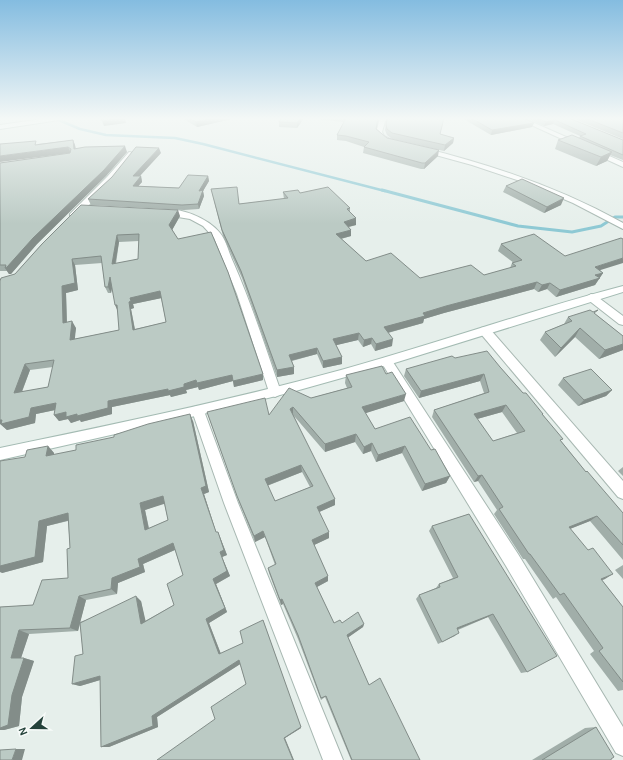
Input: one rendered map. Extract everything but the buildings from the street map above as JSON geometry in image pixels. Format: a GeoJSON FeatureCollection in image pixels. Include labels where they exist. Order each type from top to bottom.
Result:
{"type":"FeatureCollection","features":[{"type":"Feature","properties":{"kind":"street"},"geometry":{"type":"LineString","coordinates":[[66,222],[110,179],[130,153]]}},
{"type":"Feature","properties":{"kind":"street"},"geometry":{"type":"LineString","coordinates":[[438,153],[463,159],[503,172],[595,210],[622,226]]}},
{"type":"Feature","properties":{"kind":"street"},"geometry":{"type":"LineString","coordinates":[[597,153],[623,165]]}},
{"type":"Feature","properties":{"kind":"street"},"geometry":{"type":"LineString","coordinates":[[82,208],[97,209]]}},
{"type":"Feature","properties":{"kind":"street"},"geometry":{"type":"LineString","coordinates":[[151,212],[182,213],[196,218],[205,224],[217,236],[236,278],[275,392]]}},
{"type":"Feature","properties":{"kind":"street"},"geometry":{"type":"LineString","coordinates":[[0,454],[198,411],[275,392],[387,362],[591,297],[623,289]]}},
{"type":"Feature","properties":{"kind":"street"},"geometry":{"type":"LineString","coordinates":[[591,297],[623,322]]}},
{"type":"Feature","properties":{"kind":"street"},"geometry":{"type":"LineString","coordinates":[[485,331],[623,492]]}},
{"type":"Feature","properties":{"kind":"street"},"geometry":{"type":"LineString","coordinates":[[387,362],[512,560],[623,746]]}},
{"type":"Feature","properties":{"kind":"street"},"geometry":{"type":"LineString","coordinates":[[198,411],[231,503],[333,760]]}},
{"type":"Feature","properties":{"kind":"waterway"},"geometry":{"type":"LineString","coordinates":[[240,153],[385,191]]}},
{"type":"Feature","properties":{"kind":"waterway"},"geometry":{"type":"LineString","coordinates":[[382,190],[518,226],[572,232],[601,226],[615,217],[623,217]]}}]}
